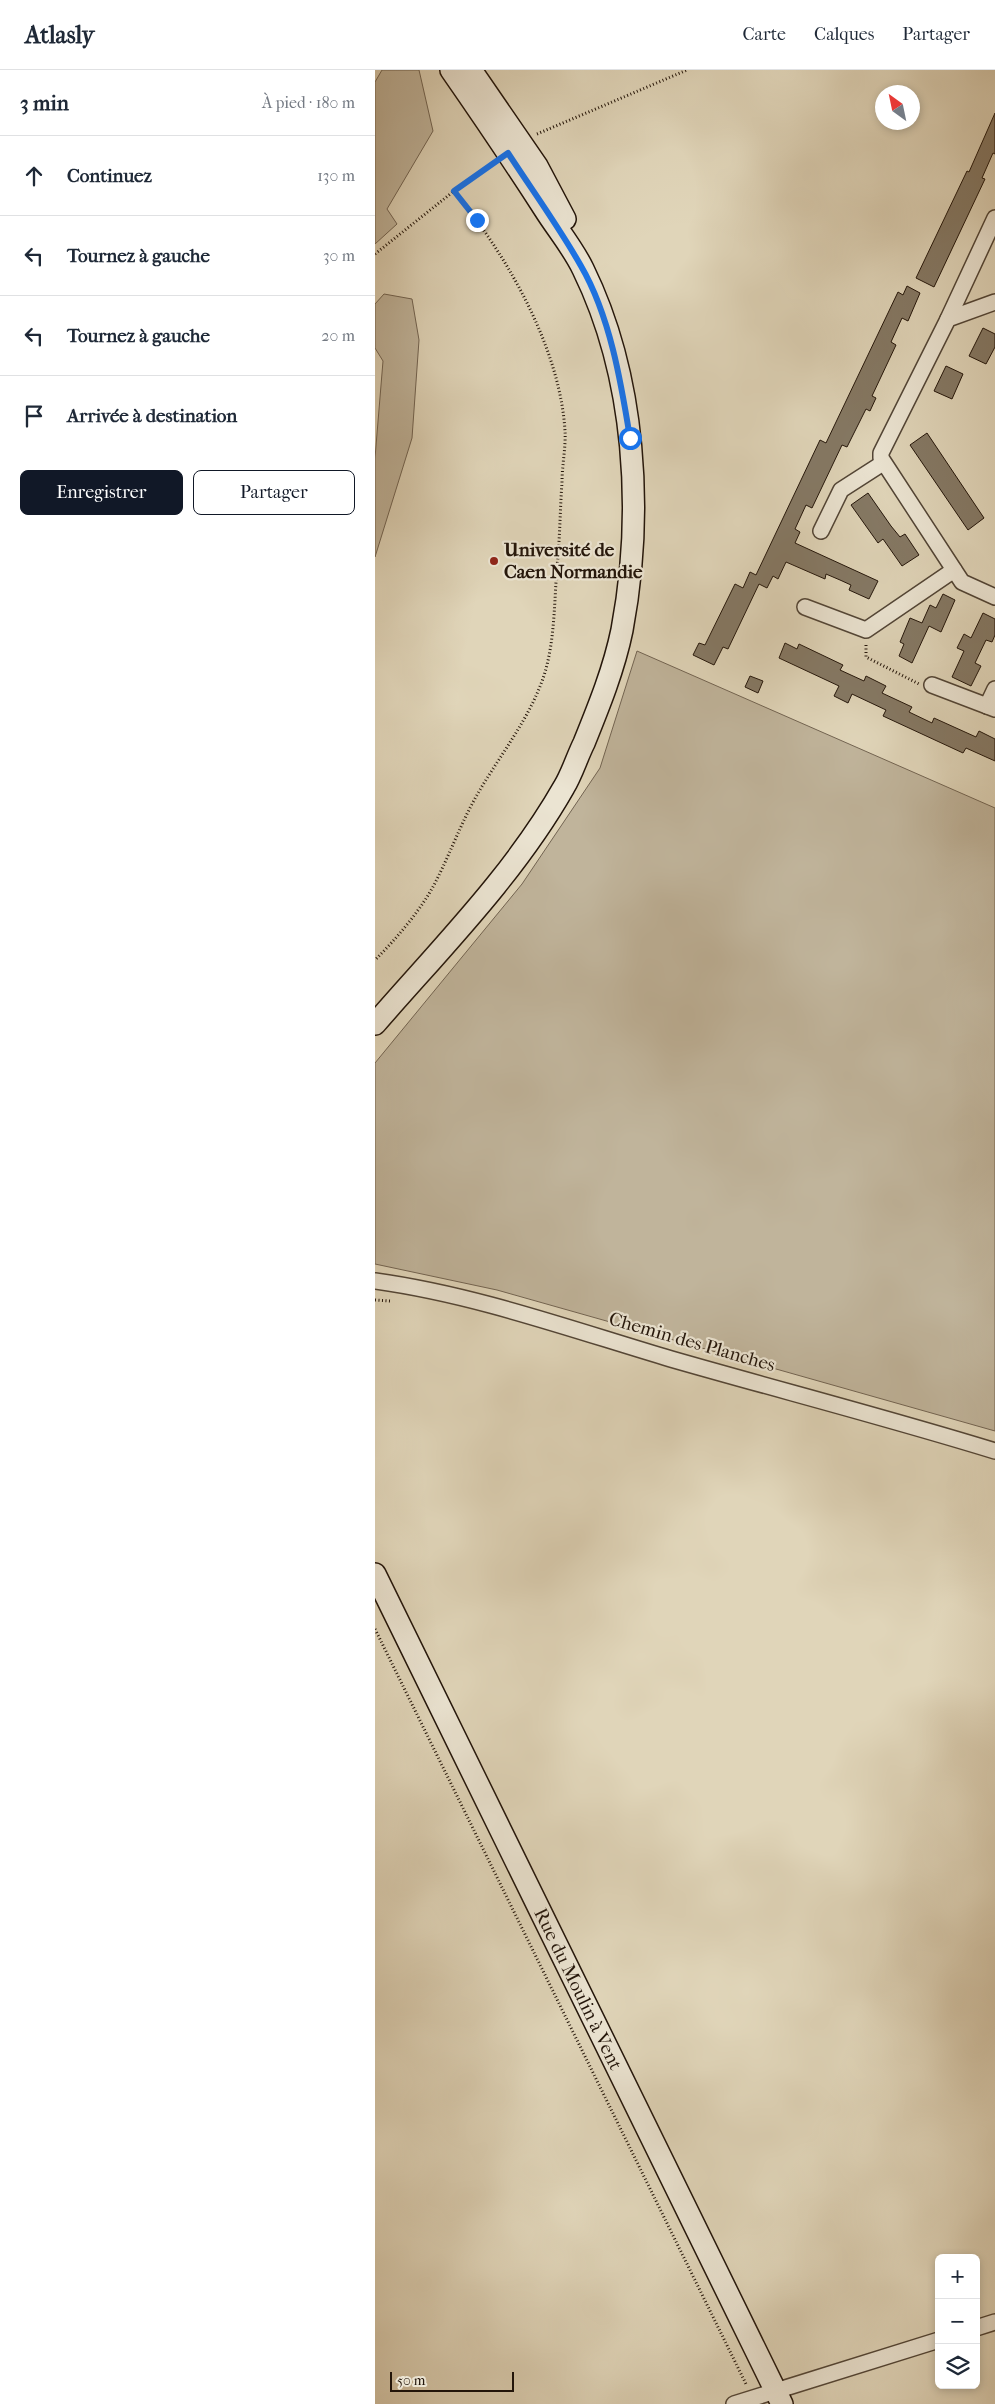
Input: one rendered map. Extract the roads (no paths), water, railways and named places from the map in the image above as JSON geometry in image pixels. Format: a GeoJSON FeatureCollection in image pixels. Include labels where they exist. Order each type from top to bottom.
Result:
{"type":"FeatureCollection","features":[{"type":"Feature","properties":{"kind":"main road"},"geometry":{"type":"LineString","coordinates":[[451,70],[515,148]]}},
{"type":"Feature","properties":{"kind":"main road"},"geometry":{"type":"LineString","coordinates":[[375,1024],[486,898],[521,855],[565,786],[603,698],[621,631],[632,547],[633,500],[630,438],[621,384],[600,307],[582,267],[471,70]]}},
{"type":"Feature","properties":{"kind":"main road","name":"Rue du Moulin à Vent"},"geometry":{"type":"LineString","coordinates":[[375,1574],[772,2397]]}},
{"type":"Feature","properties":{"kind":"street"},"geometry":{"type":"LineString","coordinates":[[995,218],[881,453],[883,463],[962,582],[995,597]]}},
{"type":"Feature","properties":{"kind":"street"},"geometry":{"type":"LineString","coordinates":[[948,318],[995,302]]}},
{"type":"Feature","properties":{"kind":"street"},"geometry":{"type":"LineString","coordinates":[[821,531],[841,490],[883,463]]}},
{"type":"Feature","properties":{"kind":"street"},"geometry":{"type":"LineString","coordinates":[[805,607],[866,630],[954,570]]}},
{"type":"Feature","properties":{"kind":"street"},"geometry":{"type":"LineString","coordinates":[[932,685],[991,707],[995,690]]}},
{"type":"Feature","properties":{"kind":"street","name":"Chemin des Planches"},"geometry":{"type":"LineString","coordinates":[[375,1281],[503,1308],[671,1358],[888,1418],[995,1451]]}},
{"type":"Feature","properties":{"kind":"street"},"geometry":{"type":"LineString","coordinates":[[980,2327],[995,2322]]}},
{"type":"Feature","properties":{"kind":"street"},"geometry":{"type":"LineString","coordinates":[[734,2404],[772,2397],[935,2341]]}},
{"type":"Feature","properties":{"kind":"place","name":"Université de Caen Normandie"},"geometry":{"type":"Point","coordinates":[494,561]}}]}
